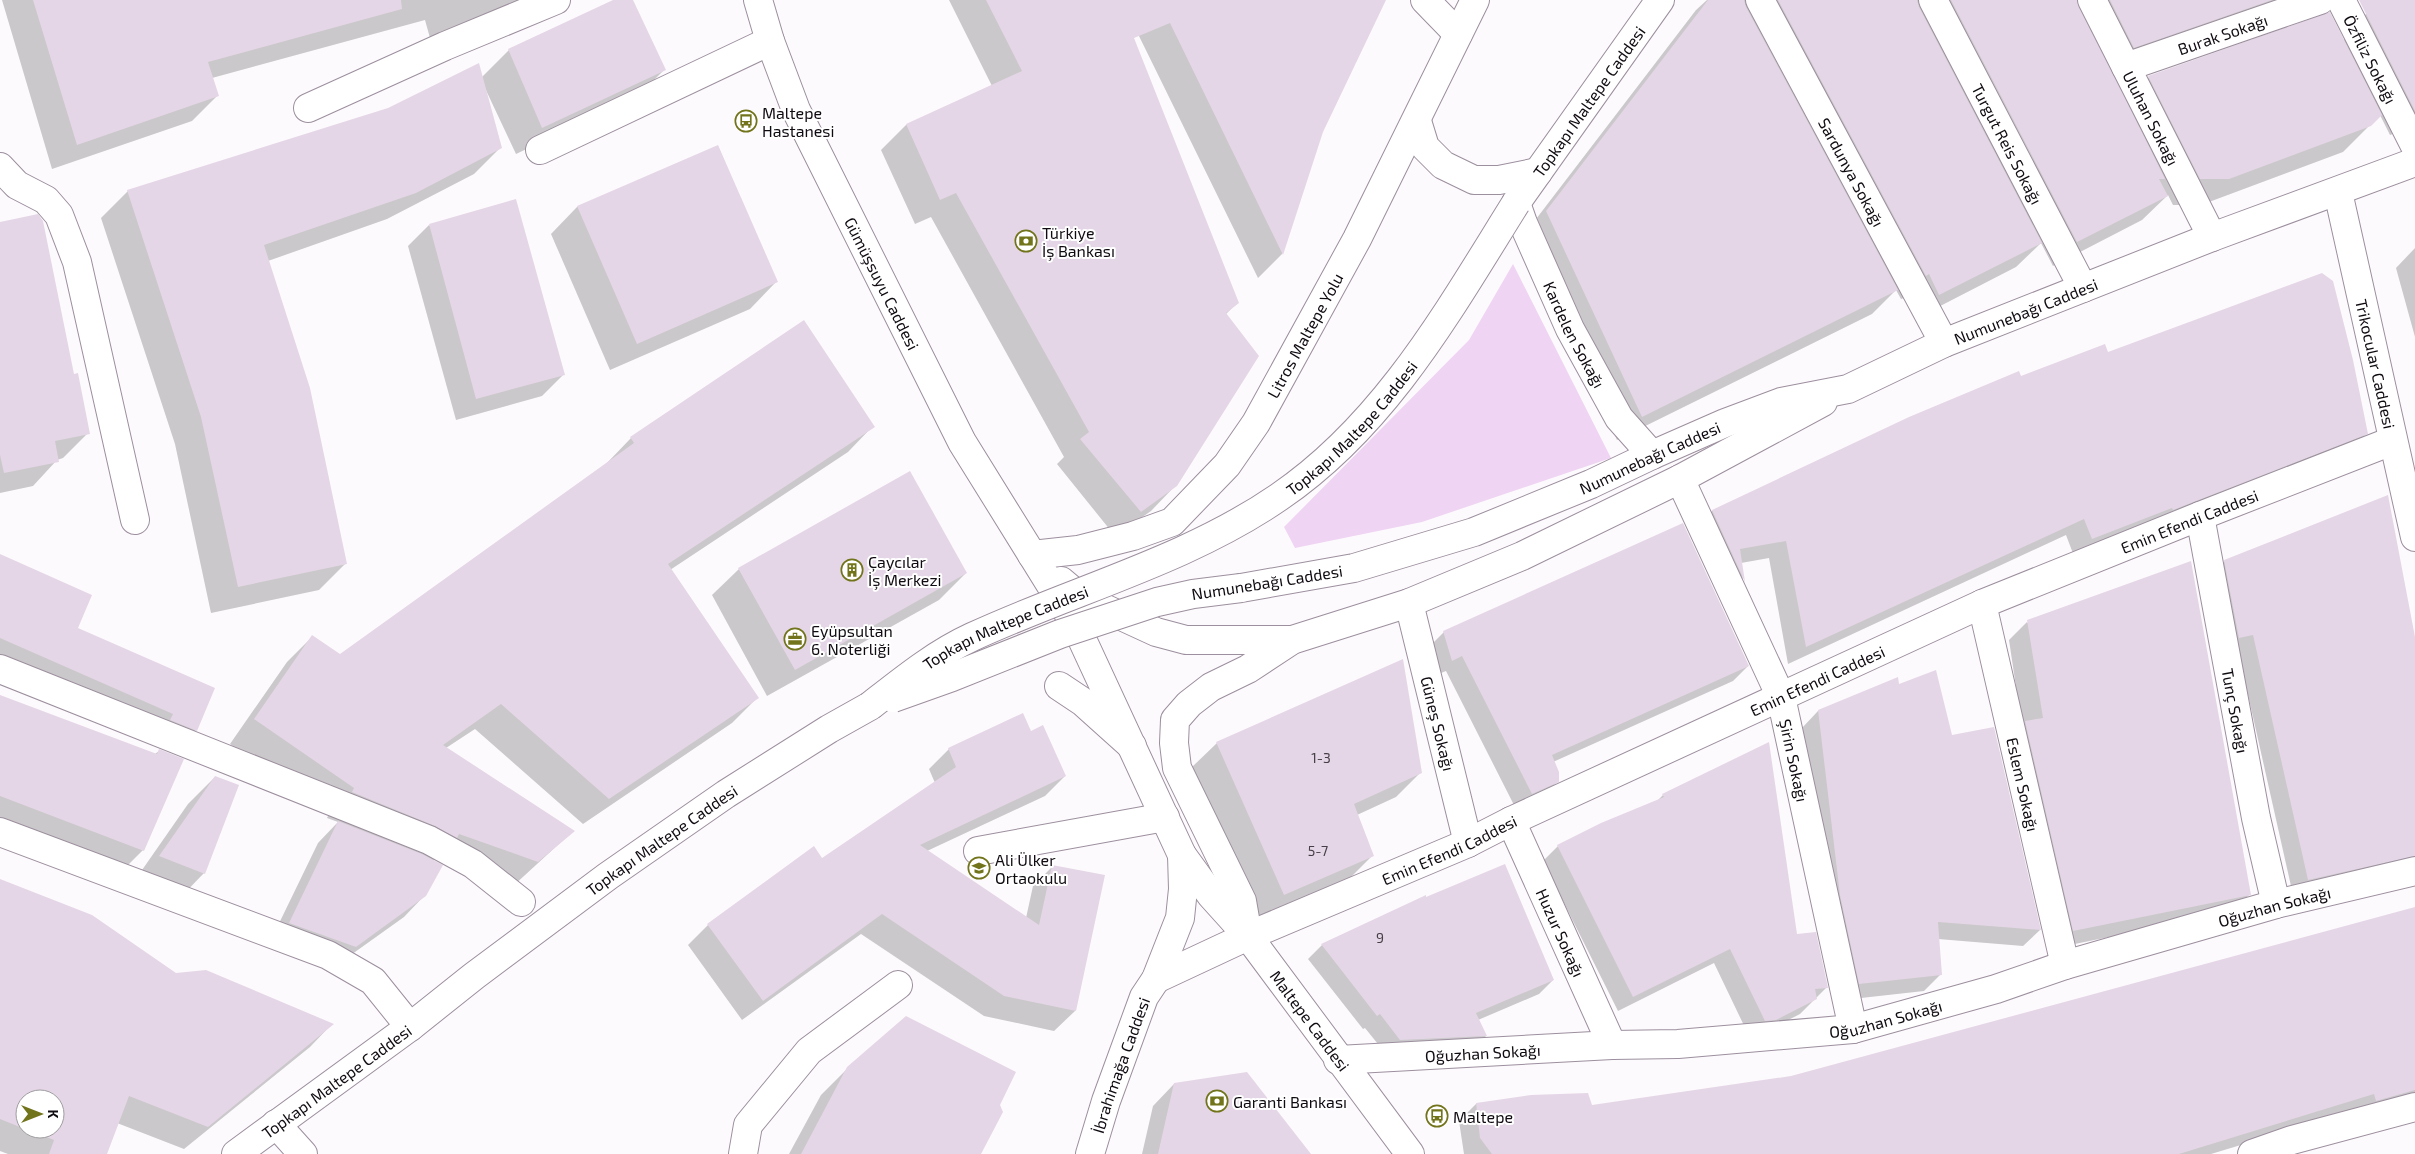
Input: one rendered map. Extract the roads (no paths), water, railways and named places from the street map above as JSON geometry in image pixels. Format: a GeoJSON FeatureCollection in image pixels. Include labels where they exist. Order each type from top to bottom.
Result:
{"type":"FeatureCollection","features":[{"type":"Feature","properties":{"kind":"main road"},"geometry":{"type":"LineString","coordinates":[[308,108],[445,46],[556,0]]}},
{"type":"Feature","properties":{"kind":"main road","name":"Gümüşsuyu Caddesi"},"geometry":{"type":"LineString","coordinates":[[758,0],[770,41],[796,110],[962,442],[1075,624],[1182,855]]}},
{"type":"Feature","properties":{"kind":"main road"},"geometry":{"type":"LineString","coordinates":[[1425,0],[1458,34]]}},
{"type":"Feature","properties":{"kind":"main road","name":"Litros Maltepe Yolu"},"geometry":{"type":"LineString","coordinates":[[1032,555],[1087,547],[1133,536],[1172,522],[1227,466],[1256,423],[1306,335],[1475,0]]}},
{"type":"Feature","properties":{"kind":"main road","name":"Topkapı Maltepe Caddesi"},"geometry":{"type":"LineString","coordinates":[[236,1154],[410,1027],[543,924],[726,794],[829,728],[870,706],[923,666],[970,638],[1190,547],[1279,497],[1336,451],[1380,407],[1435,333],[1516,203],[1660,0]]}},
{"type":"Feature","properties":{"kind":"main road","name":"Sardunya Sokağı"},"geometry":{"type":"LineString","coordinates":[[1760,0],[1944,343]]}},
{"type":"Feature","properties":{"kind":"main road","name":"Turgut Reis Sokağı"},"geometry":{"type":"LineString","coordinates":[[1933,0],[2083,288]]}},
{"type":"Feature","properties":{"kind":"main road","name":"Uluhan Sokağı"},"geometry":{"type":"LineString","coordinates":[[2092,0],[2212,237]]}},
{"type":"Feature","properties":{"kind":"main road","name":"Burak Sokağı"},"geometry":{"type":"LineString","coordinates":[[2126,67],[2320,0]]}},
{"type":"Feature","properties":{"kind":"main road","name":"Özfiliz Sokağı"},"geometry":{"type":"LineString","coordinates":[[2341,0],[2415,146]]}},
{"type":"Feature","properties":{"kind":"main road"},"geometry":{"type":"LineString","coordinates":[[540,150],[770,41]]}},
{"type":"Feature","properties":{"kind":"main road"},"geometry":{"type":"LineString","coordinates":[[1416,120],[1426,147],[1443,165],[1474,180],[1499,180],[1538,172]]}},
{"type":"Feature","properties":{"kind":"main road","name":"Numunebağı Caddesi"},"geometry":{"type":"LineString","coordinates":[[870,706],[952,677],[1060,634],[1157,602],[1193,594],[1241,588],[1354,568],[1474,532],[1781,402],[1848,389],[1944,343],[2212,237],[2415,162]]}},
{"type":"Feature","properties":{"kind":"main road"},"geometry":{"type":"LineString","coordinates":[[0,167],[17,185],[46,200],[59,216],[77,262],[135,520]]}},
{"type":"Feature","properties":{"kind":"main road","name":"Trikocular Caddesi"},"geometry":{"type":"LineString","coordinates":[[2338,192],[2392,441],[2414,527]]}},
{"type":"Feature","properties":{"kind":"main road","name":"Kardelen Sokağı"},"geometry":{"type":"LineString","coordinates":[[1516,203],[1570,329],[1622,423],[1652,455]]}},
{"type":"Feature","properties":{"kind":"main road"},"geometry":{"type":"LineString","coordinates":[[1248,936],[1242,901],[1177,768],[1174,742],[1175,720],[1188,704],[1211,687],[1248,669],[1292,640],[1409,603],[1522,556],[1680,479],[1848,389]]}},
{"type":"Feature","properties":{"kind":"main road","name":"Emin Efendi Caddesi"},"geometry":{"type":"LineString","coordinates":[[1248,936],[1292,915],[1468,843],[1982,604],[2392,441]]}},
{"type":"Feature","properties":{"kind":"main road","name":"Şirin Sokağı"},"geometry":{"type":"LineString","coordinates":[[1680,479],[1781,697],[1853,1029]]}},
{"type":"Feature","properties":{"kind":"main road","name":"Tunç Sokağı"},"geometry":{"type":"LineString","coordinates":[[2200,516],[2256,818],[2276,904]]}},
{"type":"Feature","properties":{"kind":"main road"},"geometry":{"type":"LineString","coordinates":[[1032,555],[1080,597],[1156,632],[1186,640],[1292,640]]}},
{"type":"Feature","properties":{"kind":"main road","name":"Güneş Sokağı"},"geometry":{"type":"LineString","coordinates":[[1409,603],[1468,843]]}},
{"type":"Feature","properties":{"kind":"main road","name":"Eslem Sokağı"},"geometry":{"type":"LineString","coordinates":[[1982,604],[2065,965]]}},
{"type":"Feature","properties":{"kind":"main road"},"geometry":{"type":"LineString","coordinates":[[0,669],[429,840],[473,864],[521,902]]}},
{"type":"Feature","properties":{"kind":"main road"},"geometry":{"type":"LineString","coordinates":[[1059,686],[1083,702],[1132,746]]}},
{"type":"Feature","properties":{"kind":"main road"},"geometry":{"type":"LineString","coordinates":[[978,851],[1165,817]]}},
{"type":"Feature","properties":{"kind":"main road","name":"Huzur Sokağı"},"geometry":{"type":"LineString","coordinates":[[1512,821],[1612,1045]]}},
{"type":"Feature","properties":{"kind":"main road"},"geometry":{"type":"LineString","coordinates":[[0,832],[328,955],[372,981],[410,1027]]}},
{"type":"Feature","properties":{"kind":"main road","name":"Maltepe Caddesi"},"geometry":{"type":"LineString","coordinates":[[1182,855],[1211,895],[1248,936],[1338,1060],[1410,1154]]}},
{"type":"Feature","properties":{"kind":"main road","name":"İbrahimağa Caddesi"},"geometry":{"type":"LineString","coordinates":[[1090,1154],[1130,1034],[1144,998],[1156,979],[1180,918],[1182,855]]}},
{"type":"Feature","properties":{"kind":"main road","name":"Oğuzhan Sokağı"},"geometry":{"type":"LineString","coordinates":[[1338,1060],[1612,1045],[1678,1044],[1853,1029],[1996,989],[2065,965],[2276,904],[2415,871]]}},
{"type":"Feature","properties":{"kind":"main road","name":"İbrahimağa Caddesi"},"geometry":{"type":"LineString","coordinates":[[1156,979],[1248,936]]}},
{"type":"Feature","properties":{"kind":"main road"},"geometry":{"type":"LineString","coordinates":[[743,1154],[748,1125],[809,1051],[898,985]]}},
{"type":"Feature","properties":{"kind":"main road"},"geometry":{"type":"LineString","coordinates":[[2252,1154],[2292,1140],[2415,1107]]}},
{"type":"Feature","properties":{"kind":"main road"},"geometry":{"type":"LineString","coordinates":[[276,1124],[303,1154]]}},
{"type":"Feature","properties":{"kind":"place","name":"Maltepe Hastanesi"},"geometry":{"type":"Point","coordinates":[746,121]}},
{"type":"Feature","properties":{"kind":"place","name":"Türkiye İş Bankası"},"geometry":{"type":"Point","coordinates":[1026,241]}},
{"type":"Feature","properties":{"kind":"place","name":"Çaycılar İş Merkezi"},"geometry":{"type":"Point","coordinates":[852,570]}},
{"type":"Feature","properties":{"kind":"place","name":"Eyüpsultan 6. Noterliği"},"geometry":{"type":"Point","coordinates":[795,639]}},
{"type":"Feature","properties":{"kind":"place","name":"Ali Ülker Ortaokulu"},"geometry":{"type":"Point","coordinates":[979,868]}},
{"type":"Feature","properties":{"kind":"place","name":"Garanti Bankası"},"geometry":{"type":"Point","coordinates":[1217,1101]}},
{"type":"Feature","properties":{"kind":"place","name":"Maltepe"},"geometry":{"type":"Point","coordinates":[1437,1116]}}]}
